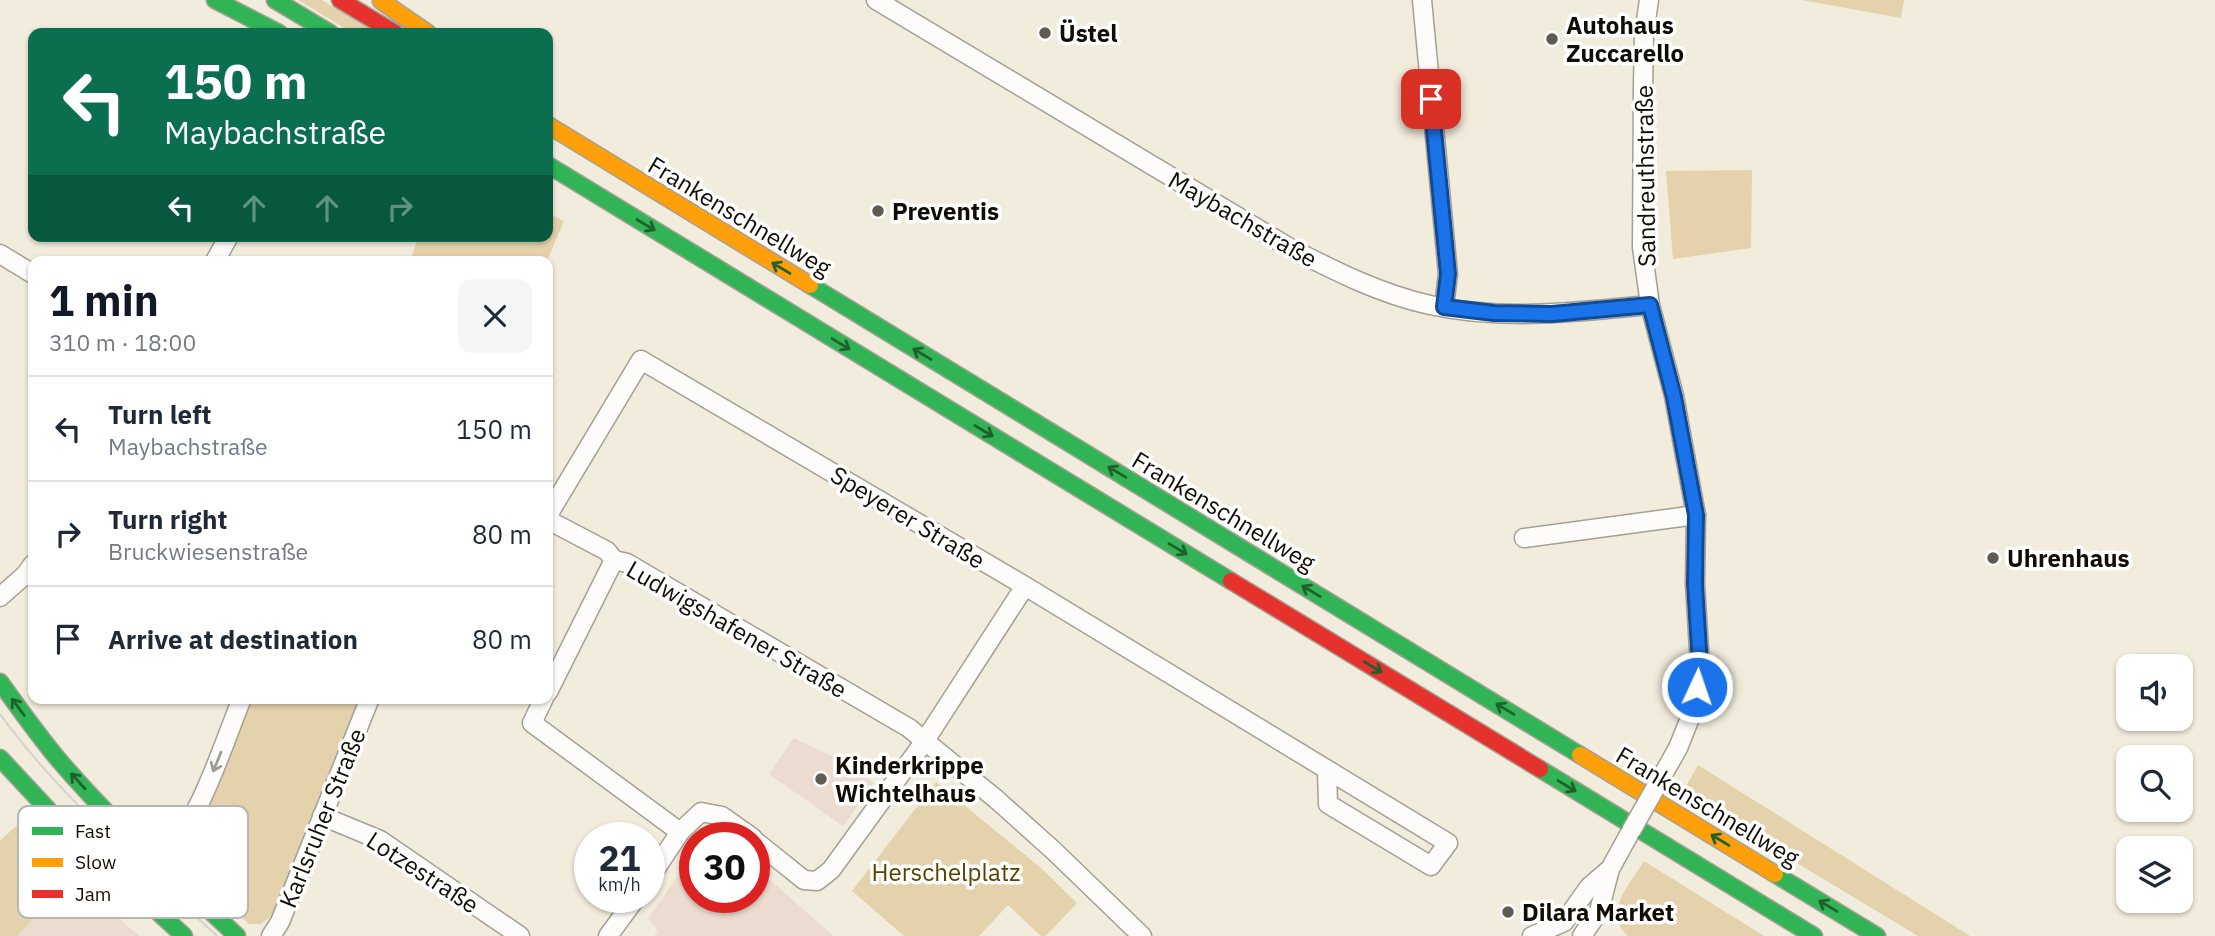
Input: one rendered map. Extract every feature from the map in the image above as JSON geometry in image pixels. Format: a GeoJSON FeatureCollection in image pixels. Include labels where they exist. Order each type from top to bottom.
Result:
{"type":"FeatureCollection","features":[{"type":"Feature","properties":{"kind":"main road"},"geometry":{"type":"LineString","coordinates":[[215,0],[269,28]]}},
{"type":"Feature","properties":{"kind":"main road"},"geometry":{"type":"LineString","coordinates":[[275,0],[322,28]]}},
{"type":"Feature","properties":{"kind":"main road"},"geometry":{"type":"LineString","coordinates":[[340,0],[387,28]]}},
{"type":"Feature","properties":{"kind":"main road"},"geometry":{"type":"LineString","coordinates":[[379,0],[421,28]]}},
{"type":"Feature","properties":{"kind":"main road"},"geometry":{"type":"LineString","coordinates":[[553,122],[593,152]]}},
{"type":"Feature","properties":{"kind":"main road","name":"Frankenschnellweg"},"geometry":{"type":"LineString","coordinates":[[553,128],[1877,936]]}},
{"type":"Feature","properties":{"kind":"main road"},"geometry":{"type":"LineString","coordinates":[[553,170],[1814,936]]}},
{"type":"Feature","properties":{"kind":"main road"},"geometry":{"type":"LineString","coordinates":[[0,682],[58,758],[102,806]]}},
{"type":"Feature","properties":{"kind":"main road"},"geometry":{"type":"LineString","coordinates":[[4,770],[43,806]]}},
{"type":"Feature","properties":{"kind":"main road"},"geometry":{"type":"LineString","coordinates":[[164,918],[184,936]]}},
{"type":"Feature","properties":{"kind":"main road"},"geometry":{"type":"LineString","coordinates":[[217,918],[237,936]]}},
{"type":"Feature","properties":{"kind":"street","name":"Maybachstraße"},"geometry":{"type":"LineString","coordinates":[[876,0],[1290,248],[1344,276],[1401,297],[1444,307],[1494,313],[1552,314],[1650,305]]}},
{"type":"Feature","properties":{"kind":"street"},"geometry":{"type":"LineString","coordinates":[[1422,0],[1448,274],[1444,307]]}},
{"type":"Feature","properties":{"kind":"street","name":"Sandreuthstraße"},"geometry":{"type":"LineString","coordinates":[[1582,936],[1598,911],[1610,869],[1678,748],[1694,708],[1700,666],[1695,584],[1696,515],[1674,397],[1650,305],[1642,247],[1643,74],[1649,0]]}},
{"type":"Feature","properties":{"kind":"street"},"geometry":{"type":"LineString","coordinates":[[0,254],[28,271]]}},
{"type":"Feature","properties":{"kind":"street","name":"Speyerer Straße"},"geometry":{"type":"LineString","coordinates":[[553,510],[641,360],[1025,586],[1448,843],[1430,866],[1328,804],[1327,771]]}},
{"type":"Feature","properties":{"kind":"street"},"geometry":{"type":"LineString","coordinates":[[1524,538],[1696,515]]}},
{"type":"Feature","properties":{"kind":"street","name":"Ludwigshafener Straße"},"geometry":{"type":"LineString","coordinates":[[553,521],[607,551],[614,561],[627,563],[908,728],[924,742]]}},
{"type":"Feature","properties":{"kind":"street"},"geometry":{"type":"LineString","coordinates":[[553,681],[614,561]]}},
{"type":"Feature","properties":{"kind":"street"},"geometry":{"type":"LineString","coordinates":[[0,597],[28,571]]}},
{"type":"Feature","properties":{"kind":"street"},"geometry":{"type":"LineString","coordinates":[[770,853],[804,880],[817,881],[831,870],[924,742],[1025,586]]}},
{"type":"Feature","properties":{"kind":"street"},"geometry":{"type":"LineString","coordinates":[[198,806],[240,704]]}},
{"type":"Feature","properties":{"kind":"street","name":"Karlsruher Straße"},"geometry":{"type":"LineString","coordinates":[[271,936],[280,922],[368,704]]}},
{"type":"Feature","properties":{"kind":"street"},"geometry":{"type":"LineString","coordinates":[[541,704],[532,723],[679,831]]}},
{"type":"Feature","properties":{"kind":"street"},"geometry":{"type":"LineString","coordinates":[[924,742],[996,799],[1142,936]]}},
{"type":"Feature","properties":{"kind":"street"},"geometry":{"type":"LineString","coordinates":[[690,822],[701,812],[722,816],[730,822]]}},
{"type":"Feature","properties":{"kind":"street","name":"Lotzestraße"},"geometry":{"type":"LineString","coordinates":[[322,816],[380,840],[520,936]]}},
{"type":"Feature","properties":{"kind":"street"},"geometry":{"type":"LineString","coordinates":[[665,855],[679,834]]}},
{"type":"Feature","properties":{"kind":"street","name":"Sandreuthstraße"},"geometry":{"type":"LineString","coordinates":[[1567,929],[1589,887],[1610,869]]}},
{"type":"Feature","properties":{"kind":"street"},"geometry":{"type":"LineString","coordinates":[[608,936],[625,913]]}},
{"type":"Feature","properties":{"kind":"street"},"geometry":{"type":"LineString","coordinates":[[1532,936],[1567,929]]}},
{"type":"Feature","properties":{"kind":"shaded area","name":"Kinderkrippe Wichtelhaus"},"geometry":{"type":"Polygon","coordinates":[[[794,738],[844,762],[874,783],[843,826],[769,774],[794,738]]]}},
{"type":"Feature","properties":{"kind":"shaded area"},"geometry":{"type":"Polygon","coordinates":[[[679,874],[679,913],[770,913],[770,880],[834,936],[654,936],[658,931],[648,918],[652,913],[665,913],[665,894],[679,874]]]}},
{"type":"Feature","properties":{"kind":"shaded area"},"geometry":{"type":"Polygon","coordinates":[[[34,918],[119,918],[139,936],[17,936],[34,918]]]}},
{"type":"Feature","properties":{"kind":"green space"},"geometry":{"type":"Polygon","coordinates":[[[298,0],[322,0],[368,28],[345,28],[298,0]]]}},
{"type":"Feature","properties":{"kind":"green space"},"geometry":{"type":"Polygon","coordinates":[[[1802,0],[1904,0],[1901,18],[1802,0]]]}},
{"type":"Feature","properties":{"kind":"green space"},"geometry":{"type":"Polygon","coordinates":[[[1752,170],[1751,248],[1673,259],[1666,171],[1752,170]]]}},
{"type":"Feature","properties":{"kind":"green space"},"geometry":{"type":"Polygon","coordinates":[[[553,216],[564,221],[549,256],[412,256],[417,242],[553,242],[553,216]]]}},
{"type":"Feature","properties":{"kind":"green space"},"geometry":{"type":"Polygon","coordinates":[[[244,704],[361,704],[274,914],[261,924],[249,924],[243,918],[248,918],[248,806],[202,806],[244,704]]]}},
{"type":"Feature","properties":{"kind":"green space"},"geometry":{"type":"Polygon","coordinates":[[[1698,765],[1970,936],[1918,936],[1682,794],[1698,765]]]}},
{"type":"Feature","properties":{"kind":"green space","name":"Herschelplatz"},"geometry":{"type":"Polygon","coordinates":[[[936,782],[1041,868],[1077,903],[1046,936],[1041,936],[1008,905],[979,936],[904,936],[852,891],[936,782]]]}},
{"type":"Feature","properties":{"kind":"green space"},"geometry":{"type":"Polygon","coordinates":[[[18,826],[18,918],[34,918],[17,936],[0,936],[0,841],[18,826]]]}},
{"type":"Feature","properties":{"kind":"green space"},"geometry":{"type":"Polygon","coordinates":[[[1644,861],[1764,936],[1628,936],[1621,927],[1618,908],[1621,898],[1644,861]]]}},
{"type":"Feature","properties":{"kind":"tram line"},"geometry":{"type":"LineString","coordinates":[[0,714],[79,806]]}},
{"type":"Feature","properties":{"kind":"tram line"},"geometry":{"type":"LineString","coordinates":[[197,918],[217,936]]}},
{"type":"Feature","properties":{"kind":"traffic: fast"},"geometry":{"type":"LineString","coordinates":[[215,0],[269,28]]}},
{"type":"Feature","properties":{"kind":"traffic: fast"},"geometry":{"type":"LineString","coordinates":[[275,0],[322,28]]}},
{"type":"Feature","properties":{"kind":"traffic: fast"},"geometry":{"type":"LineString","coordinates":[[553,168],[1231,581]]}},
{"type":"Feature","properties":{"kind":"traffic: fast"},"geometry":{"type":"LineString","coordinates":[[810,285],[1580,755]]}},
{"type":"Feature","properties":{"kind":"traffic: fast"},"geometry":{"type":"LineString","coordinates":[[0,682],[58,759],[100,806]]}},
{"type":"Feature","properties":{"kind":"traffic: fast"},"geometry":{"type":"LineString","coordinates":[[0,758],[45,806]]}},
{"type":"Feature","properties":{"kind":"traffic: fast"},"geometry":{"type":"LineString","coordinates":[[1540,769],[1814,936]]}},
{"type":"Feature","properties":{"kind":"traffic: fast"},"geometry":{"type":"LineString","coordinates":[[1775,874],[1877,936]]}},
{"type":"Feature","properties":{"kind":"traffic: fast"},"geometry":{"type":"LineString","coordinates":[[164,918],[184,936]]}},
{"type":"Feature","properties":{"kind":"traffic: fast"},"geometry":{"type":"LineString","coordinates":[[218,918],[237,936]]}},
{"type":"Feature","properties":{"kind":"traffic: slow"},"geometry":{"type":"LineString","coordinates":[[381,1],[421,28]]}},
{"type":"Feature","properties":{"kind":"traffic: slow"},"geometry":{"type":"LineString","coordinates":[[553,128],[810,285]]}},
{"type":"Feature","properties":{"kind":"traffic: slow"},"geometry":{"type":"LineString","coordinates":[[1580,755],[1775,874]]}},
{"type":"Feature","properties":{"kind":"traffic: jam"},"geometry":{"type":"LineString","coordinates":[[340,0],[387,28]]}},
{"type":"Feature","properties":{"kind":"traffic: jam"},"geometry":{"type":"LineString","coordinates":[[1231,581],[1540,769]]}},
{"type":"Feature","properties":{"kind":"place","name":"Üstel"},"geometry":{"type":"Point","coordinates":[1045,33]}},
{"type":"Feature","properties":{"kind":"place","name":"Autohaus Zuccarello"},"geometry":{"type":"Point","coordinates":[1552,39]}},
{"type":"Feature","properties":{"kind":"place","name":"Preventis"},"geometry":{"type":"Point","coordinates":[878,211]}},
{"type":"Feature","properties":{"kind":"place","name":"Uhrenhaus"},"geometry":{"type":"Point","coordinates":[1993,558]}},
{"type":"Feature","properties":{"kind":"place","name":"Kinderkrippe Wichtelhaus"},"geometry":{"type":"Point","coordinates":[821,779]}},
{"type":"Feature","properties":{"kind":"place","name":"Dilara Market"},"geometry":{"type":"Point","coordinates":[1508,912]}},
{"type":"Feature","properties":{"kind":"route"},"geometry":{"type":"LineString","coordinates":[[1431,99],[1448,274],[1444,307],[1494,313],[1552,314],[1650,305],[1674,397],[1696,515],[1695,584],[1700,666],[1697,687]]}}]}
